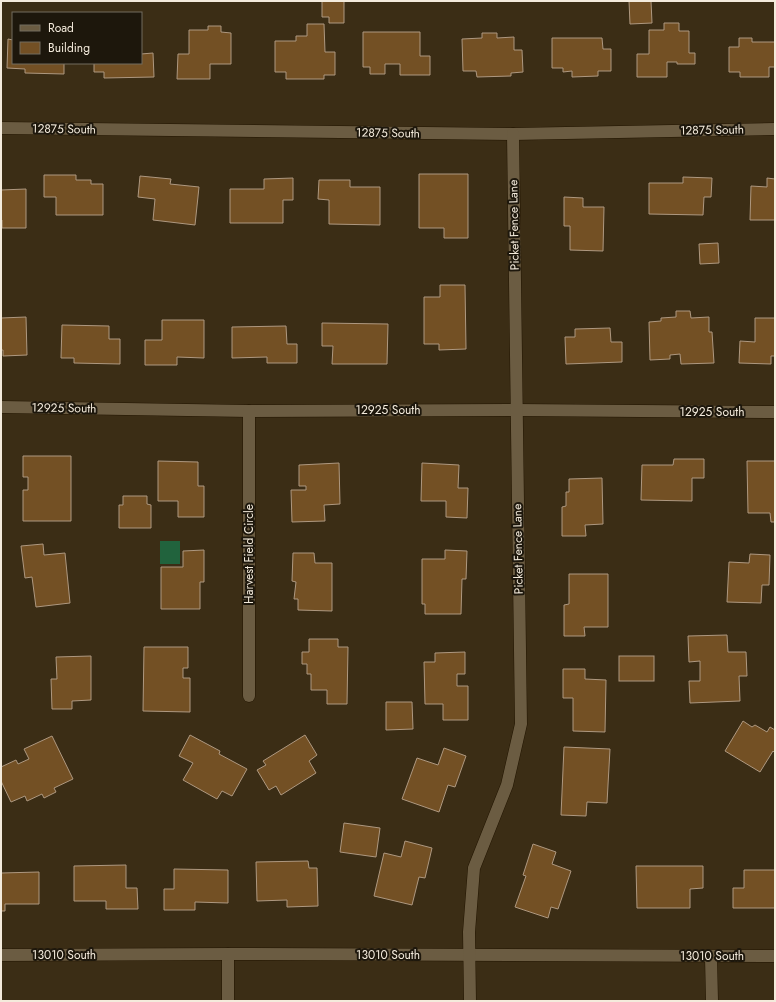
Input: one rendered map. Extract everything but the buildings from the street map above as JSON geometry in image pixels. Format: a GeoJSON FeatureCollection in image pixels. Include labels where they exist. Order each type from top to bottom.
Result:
{"type":"FeatureCollection","features":[{"type":"Feature","properties":{"kind":"street","name":"12875 South"},"geometry":{"type":"LineString","coordinates":[[1,128],[512,134],[775,129]]}},
{"type":"Feature","properties":{"kind":"street","name":"Picket Fence Lane"},"geometry":{"type":"LineString","coordinates":[[470,1001],[469,932],[474,868],[507,785],[521,724],[512,134]]}},
{"type":"Feature","properties":{"kind":"street","name":"12925 South"},"geometry":{"type":"LineString","coordinates":[[1,407],[249,411],[516,410],[775,412]]}},
{"type":"Feature","properties":{"kind":"street","name":"Harvest Field Circle"},"geometry":{"type":"LineString","coordinates":[[249,411],[249,696]]}},
{"type":"Feature","properties":{"kind":"street","name":"13010 South"},"geometry":{"type":"LineString","coordinates":[[1,955],[228,954],[711,957],[775,956]]}},
{"type":"Feature","properties":{"kind":"street"},"geometry":{"type":"LineString","coordinates":[[228,954],[228,1001]]}},
{"type":"Feature","properties":{"kind":"street"},"geometry":{"type":"LineString","coordinates":[[711,957],[712,1001]]}},
{"type":"Feature","properties":{"kind":"green space"},"geometry":{"type":"Polygon","coordinates":[[[160,541],[180,541],[180,564],[160,564],[160,541]]]}}]}
